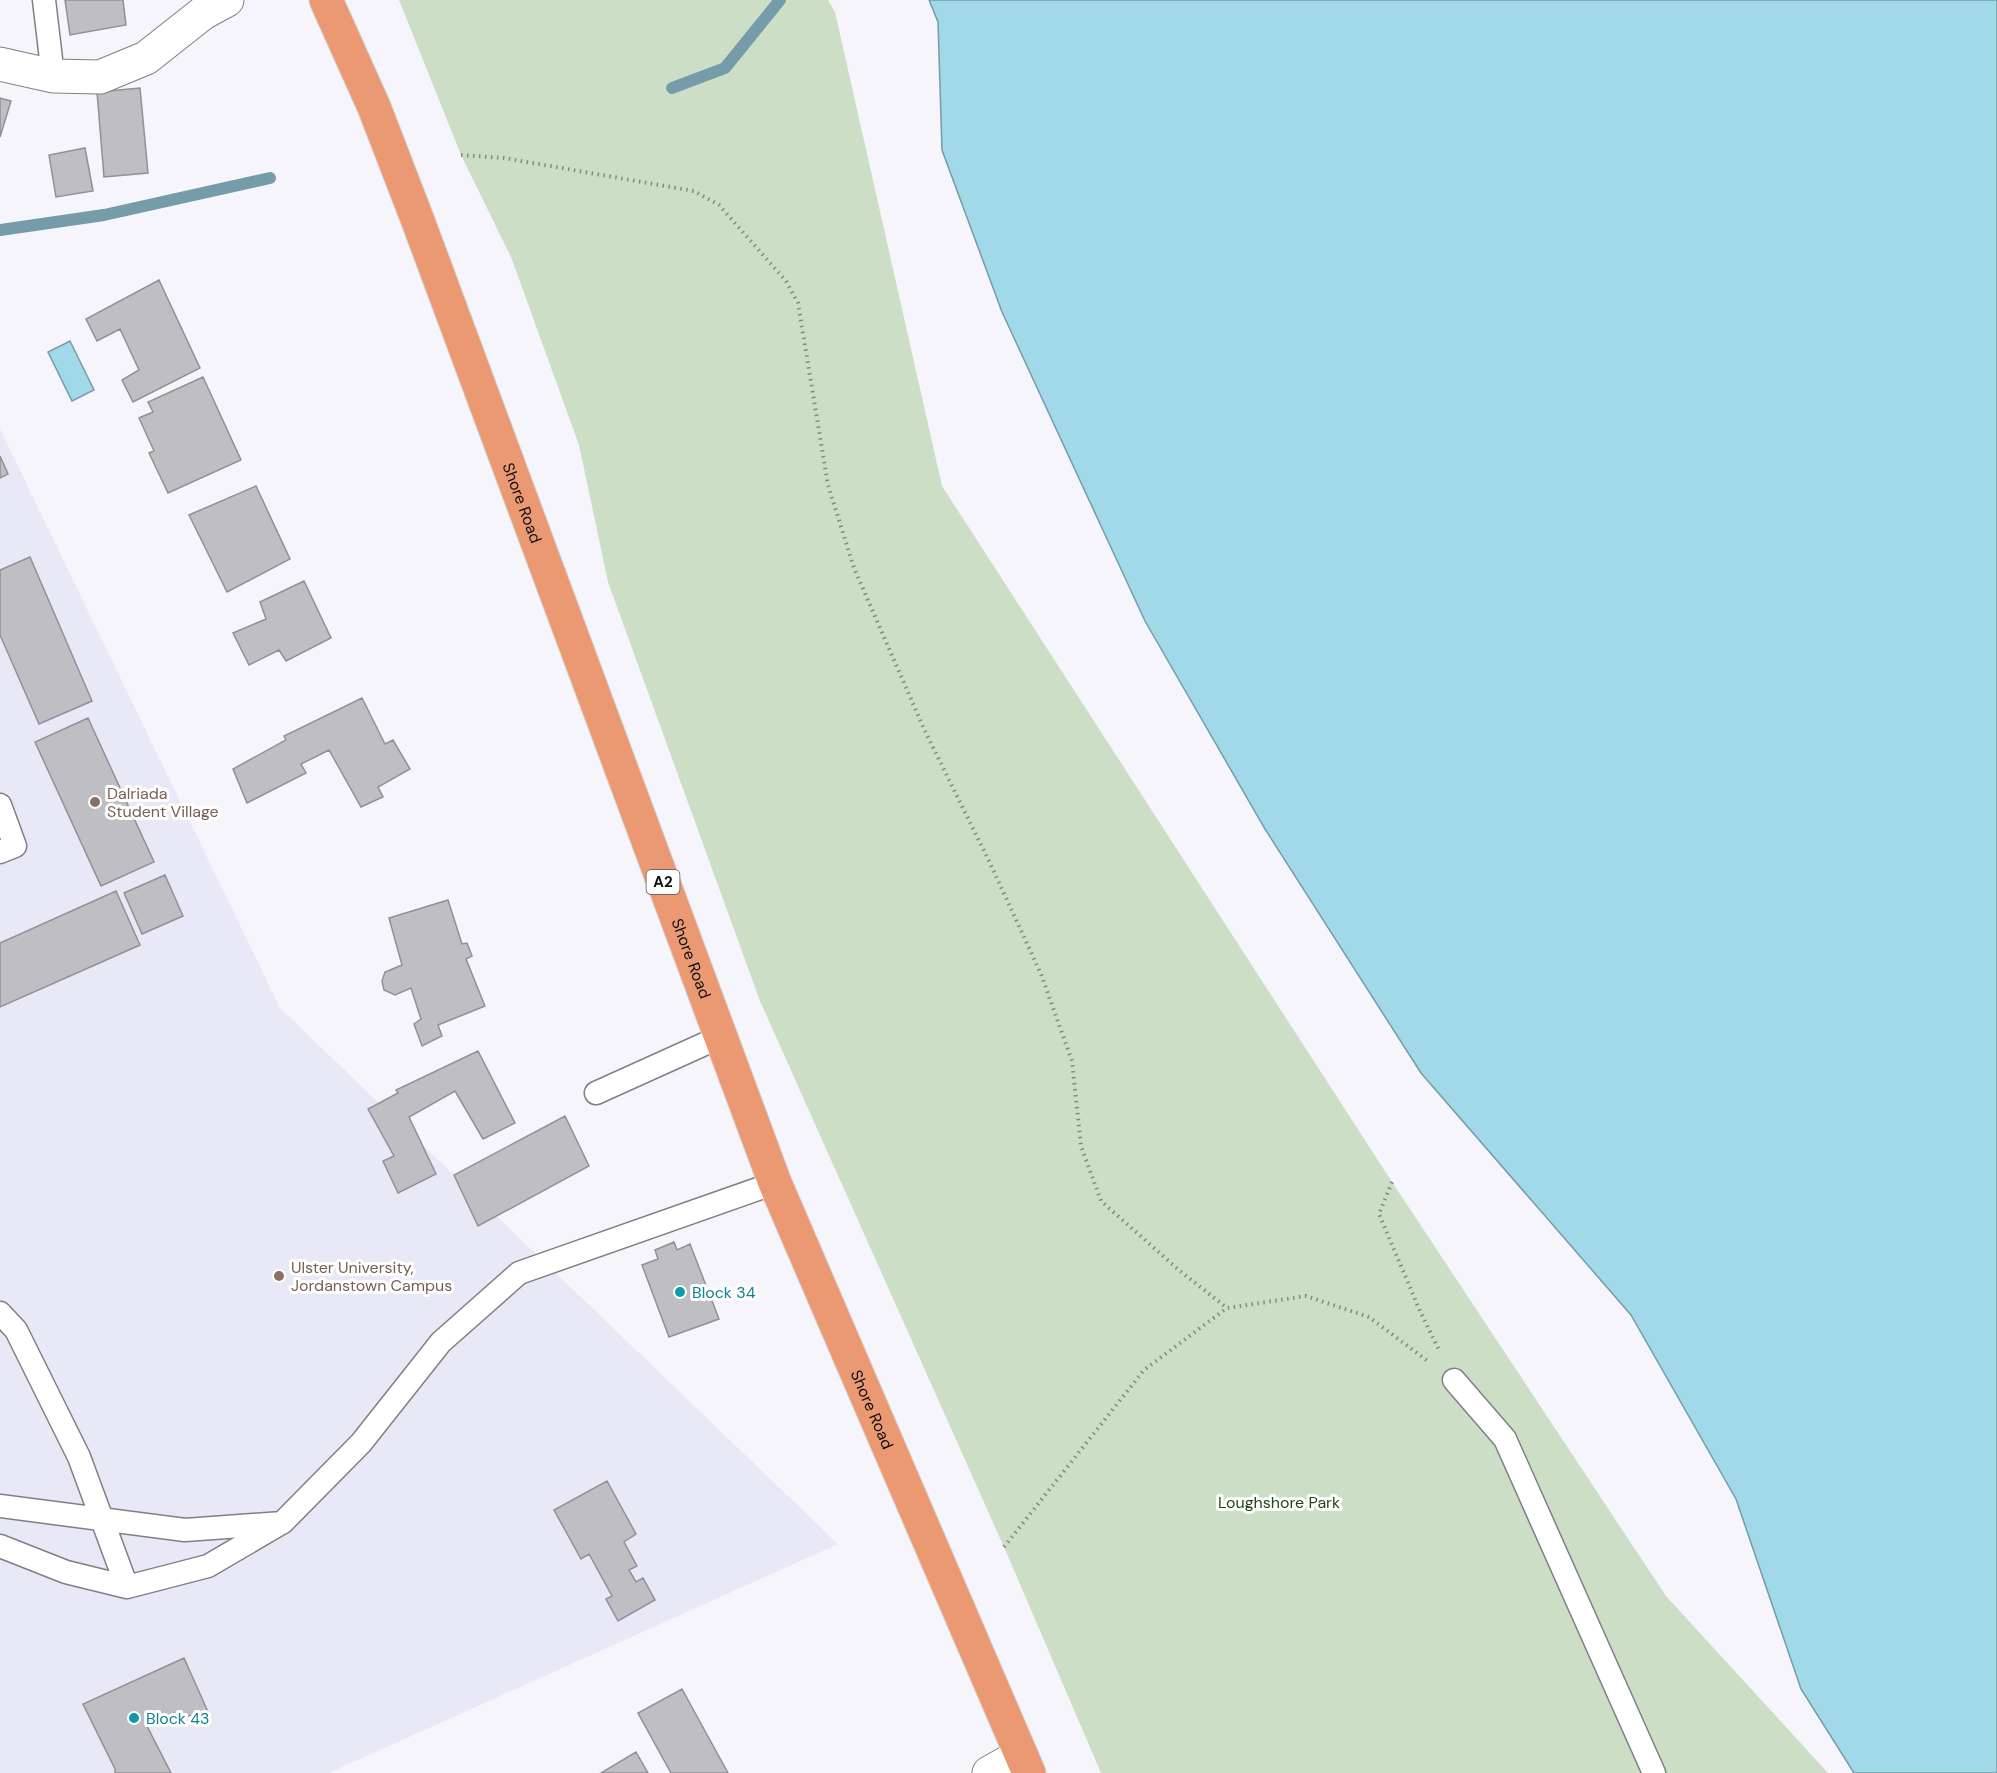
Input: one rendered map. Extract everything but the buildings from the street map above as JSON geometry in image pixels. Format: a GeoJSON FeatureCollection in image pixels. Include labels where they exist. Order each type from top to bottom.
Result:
{"type":"FeatureCollection","features":[{"type":"Feature","properties":{"kind":"highway","name":"Shore Road"},"geometry":{"type":"LineString","coordinates":[[326,0],[374,107],[414,210],[775,1183],[1025,1764]]}},
{"type":"Feature","properties":{"kind":"street"},"geometry":{"type":"LineString","coordinates":[[0,64],[52,76],[100,77],[146,58],[203,12],[227,0]]}},
{"type":"Feature","properties":{"kind":"street"},"geometry":{"type":"LineString","coordinates":[[989,1773],[1025,1764]]}},
{"type":"Feature","properties":{"kind":"lane"},"geometry":{"type":"LineString","coordinates":[[44,0],[52,76]]}},
{"type":"Feature","properties":{"kind":"lane"},"geometry":{"type":"LineString","coordinates":[[0,806],[15,846],[0,852]]}},
{"type":"Feature","properties":{"kind":"lane"},"geometry":{"type":"LineString","coordinates":[[596,1093],[720,1037]]}},
{"type":"Feature","properties":{"kind":"lane"},"geometry":{"type":"LineString","coordinates":[[0,1546],[66,1572],[127,1587],[208,1566],[282,1522],[361,1443],[441,1342],[519,1273],[775,1183]]}},
{"type":"Feature","properties":{"kind":"lane"},"geometry":{"type":"LineString","coordinates":[[0,1313],[16,1330],[79,1457],[127,1587]]}},
{"type":"Feature","properties":{"kind":"lane"},"geometry":{"type":"LineString","coordinates":[[1454,1380],[1505,1439],[1654,1773]]}},
{"type":"Feature","properties":{"kind":"lane"},"geometry":{"type":"LineString","coordinates":[[0,1506],[184,1530],[282,1522]]}},
{"type":"Feature","properties":{"kind":"path"},"geometry":{"type":"LineString","coordinates":[[460,154],[504,158],[694,191],[719,205],[786,281],[798,303],[828,485],[854,568],[924,729],[986,854],[1041,974],[1072,1061],[1081,1146],[1101,1201],[1180,1271],[1227,1308]]}},
{"type":"Feature","properties":{"kind":"path"},"geometry":{"type":"LineString","coordinates":[[1392,1182],[1379,1214],[1420,1311],[1454,1380]]}},
{"type":"Feature","properties":{"kind":"path"},"geometry":{"type":"LineString","coordinates":[[1004,1547],[1144,1370],[1227,1308],[1306,1296],[1369,1317],[1454,1380]]}},
{"type":"Feature","properties":{"kind":"shaded area","name":"Ulster University, Jordanstown Campus"},"geometry":{"type":"Polygon","coordinates":[[[0,429],[280,1008],[838,1544],[329,1773],[0,1773],[0,429]]]}},
{"type":"Feature","properties":{"kind":"green space","name":"Loughshore Park"},"geometry":{"type":"Polygon","coordinates":[[[399,0],[828,0],[835,12],[942,486],[1392,1182],[1666,1596],[1828,1773],[1101,1773],[1004,1547],[760,1001],[608,582],[579,445],[511,257],[461,155],[399,0]]]}},
{"type":"Feature","properties":{"kind":"water"},"geometry":{"type":"Polygon","coordinates":[[[929,0],[1997,0],[1997,1773],[1854,1773],[1801,1689],[1736,1499],[1631,1315],[1421,1073],[1265,829],[1145,621],[1002,312],[942,150],[938,22],[929,0]]]}},
{"type":"Feature","properties":{"kind":"water"},"geometry":{"type":"Polygon","coordinates":[[[70,341],[94,390],[72,401],[48,352],[70,341]]]}},
{"type":"Feature","properties":{"kind":"waterway"},"geometry":{"type":"LineString","coordinates":[[672,88],[725,68],[780,0]]}},
{"type":"Feature","properties":{"kind":"waterway"},"geometry":{"type":"LineString","coordinates":[[0,230],[104,215],[270,178]]}},
{"type":"Feature","properties":{"kind":"place","name":"Dalriada Student Village"},"geometry":{"type":"Point","coordinates":[95,802]}},
{"type":"Feature","properties":{"kind":"place","name":"Ulster University, Jordanstown Campus"},"geometry":{"type":"Point","coordinates":[279,1276]}},
{"type":"Feature","properties":{"kind":"place","name":"Block 34"},"geometry":{"type":"Point","coordinates":[680,1292]}},
{"type":"Feature","properties":{"kind":"place","name":"Block 43"},"geometry":{"type":"Point","coordinates":[134,1718]}}]}
